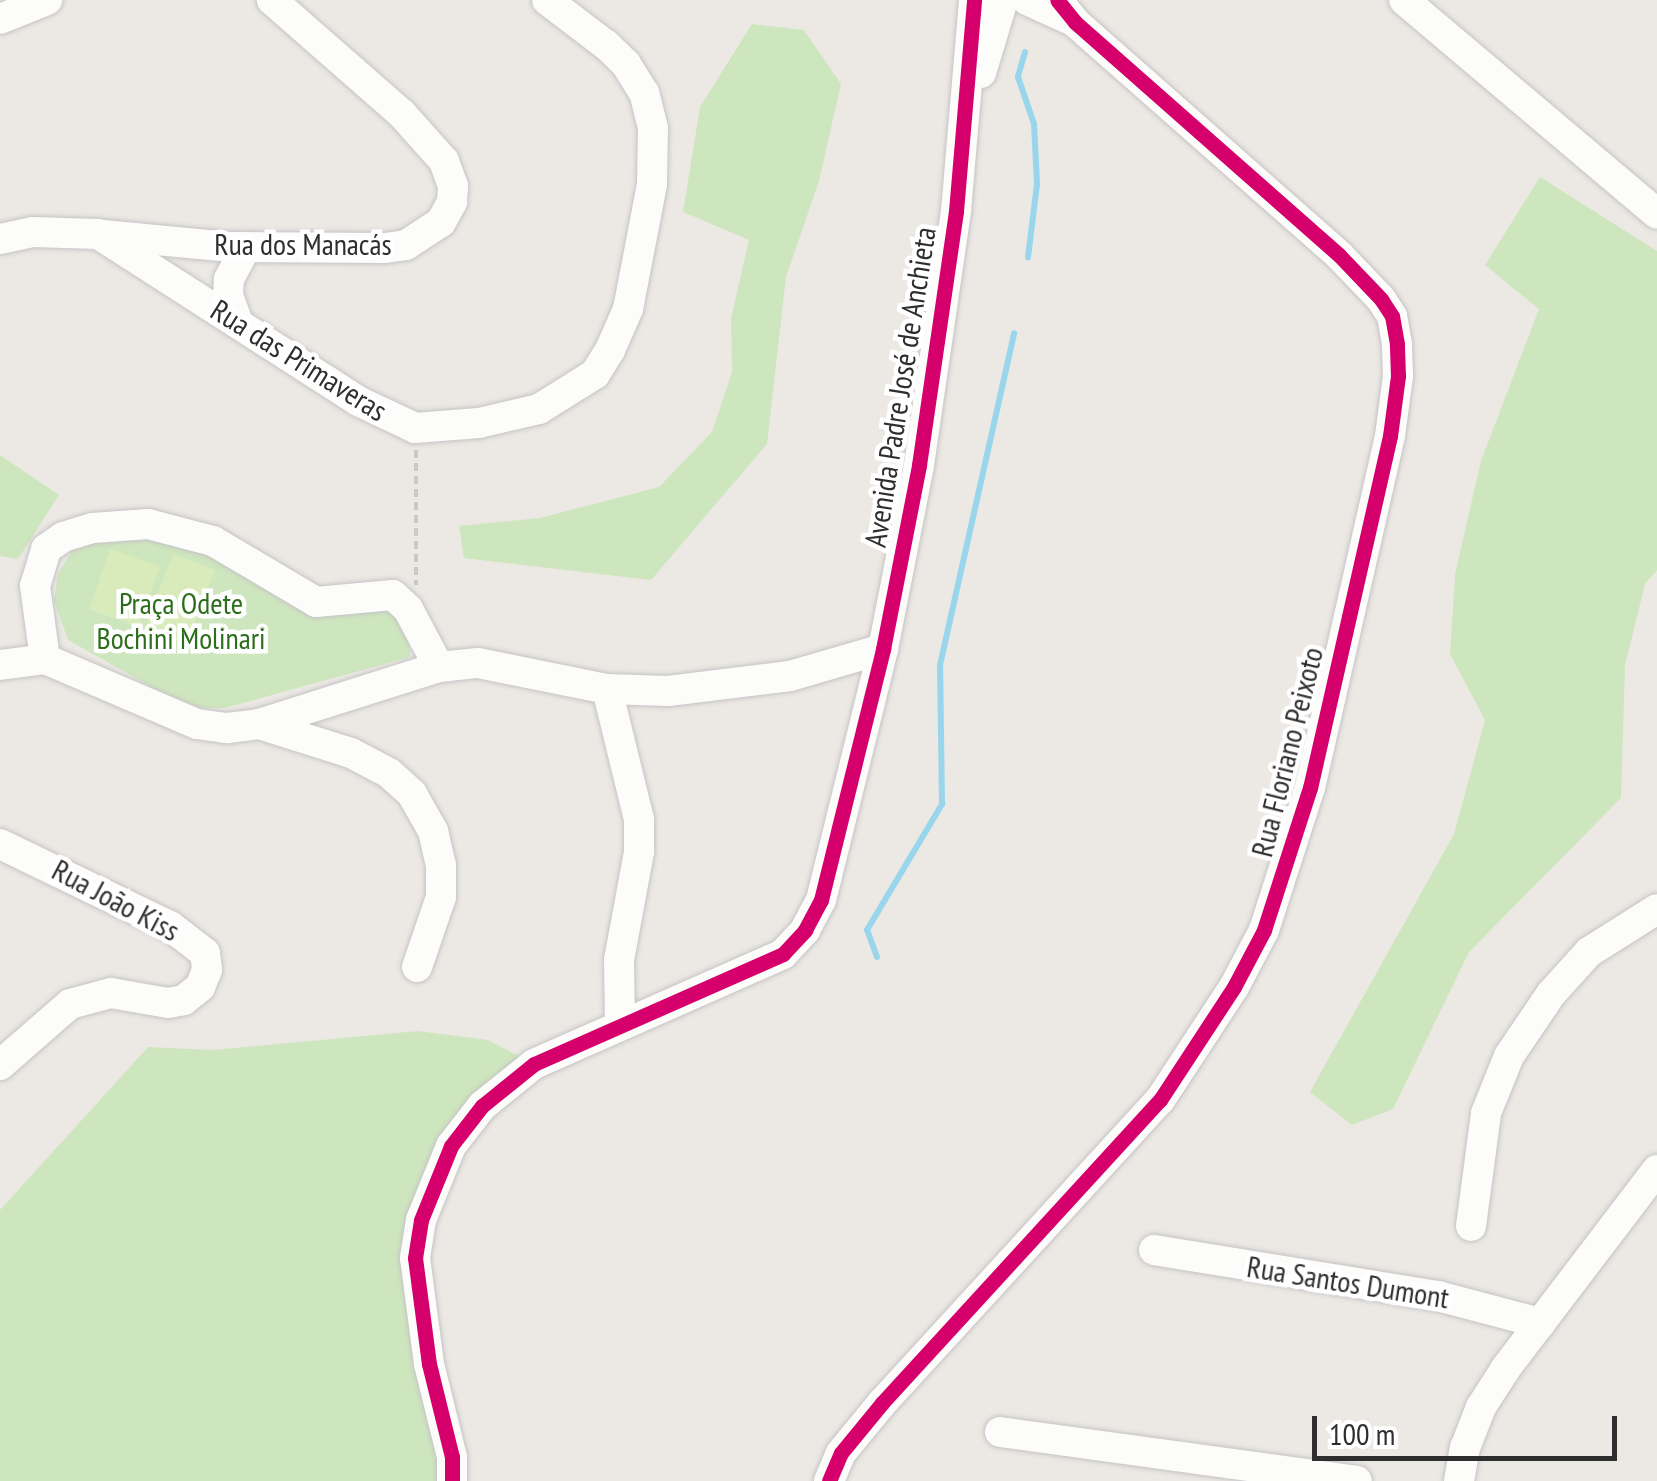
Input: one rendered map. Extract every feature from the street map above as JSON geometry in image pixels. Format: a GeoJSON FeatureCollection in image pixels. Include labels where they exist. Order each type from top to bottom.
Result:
{"type":"FeatureCollection","features":[{"type":"Feature","properties":{"kind":"street"},"geometry":{"type":"LineString","coordinates":[[0,19],[47,0]]}},
{"type":"Feature","properties":{"kind":"street","name":"Rua dos Manacás"},"geometry":{"type":"LineString","coordinates":[[98,234],[246,247],[406,245],[441,222],[452,202],[453,186],[444,161],[412,126],[272,0]]}},
{"type":"Feature","properties":{"kind":"street","name":"Rua das Primaveras"},"geometry":{"type":"LineString","coordinates":[[98,234],[358,401],[416,428],[479,423],[538,409],[574,392],[596,374],[628,309],[652,184],[653,128],[644,93],[626,64],[547,0]]}},
{"type":"Feature","properties":{"kind":"street"},"geometry":{"type":"LineString","coordinates":[[964,133],[974,0]]}},
{"type":"Feature","properties":{"kind":"street"},"geometry":{"type":"LineString","coordinates":[[964,133],[1003,0]]}},
{"type":"Feature","properties":{"kind":"street","name":"Rua Floriano Peixoto"},"geometry":{"type":"LineString","coordinates":[[829,1481],[841,1454],[882,1403],[1160,1100],[1234,987],[1270,914],[1310,788],[1390,436],[1398,376],[1397,344],[1392,316],[1381,299],[1339,255],[1066,11],[1027,0]]}},
{"type":"Feature","properties":{"kind":"street"},"geometry":{"type":"LineString","coordinates":[[1404,0],[1657,214]]}},
{"type":"Feature","properties":{"kind":"street","name":"Avenida Padre José de Anchieta"},"geometry":{"type":"LineString","coordinates":[[452,1481],[452,1458],[428,1364],[415,1258],[435,1177],[451,1146],[482,1106],[534,1064],[783,954],[805,930],[835,856],[883,649],[919,465],[964,133]]}},
{"type":"Feature","properties":{"kind":"street"},"geometry":{"type":"LineString","coordinates":[[0,239],[32,232],[98,234]]}},
{"type":"Feature","properties":{"kind":"street"},"geometry":{"type":"LineString","coordinates":[[238,323],[228,296],[229,279],[246,247]]}},
{"type":"Feature","properties":{"kind":"street"},"geometry":{"type":"LineString","coordinates":[[45,659],[34,586],[46,549],[63,538],[93,528],[148,524],[212,541],[316,602],[378,593],[393,595],[408,609],[439,667]]}},
{"type":"Feature","properties":{"kind":"street"},"geometry":{"type":"LineString","coordinates":[[0,665],[45,659],[198,724],[227,728],[259,724],[439,667],[478,663],[607,689],[668,691],[741,684],[883,649]]}},
{"type":"Feature","properties":{"kind":"street"},"geometry":{"type":"LineString","coordinates":[[607,689],[639,819],[639,852],[620,960],[620,1023]]}},
{"type":"Feature","properties":{"kind":"street"},"geometry":{"type":"LineString","coordinates":[[259,724],[351,753],[389,772],[412,794],[433,832],[442,865],[435,922],[418,966]]}},
{"type":"Feature","properties":{"kind":"street","name":"Rua João Kiss"},"geometry":{"type":"LineString","coordinates":[[0,844],[170,926],[205,953],[207,970],[200,987],[184,1000],[168,1003],[112,993],[70,1004],[0,1065]]}},
{"type":"Feature","properties":{"kind":"street"},"geometry":{"type":"LineString","coordinates":[[1471,1226],[1486,1113],[1509,1056],[1551,994],[1589,952],[1657,908]]}},
{"type":"Feature","properties":{"kind":"street"},"geometry":{"type":"LineString","coordinates":[[1459,1481],[1465,1448],[1481,1407],[1657,1170]]}},
{"type":"Feature","properties":{"kind":"street","name":"Rua Santos Dumont"},"geometry":{"type":"LineString","coordinates":[[1154,1250],[1438,1296],[1540,1323]]}},
{"type":"Feature","properties":{"kind":"street"},"geometry":{"type":"LineString","coordinates":[[1000,1432],[1357,1481]]}},
{"type":"Feature","properties":{"kind":"path"},"geometry":{"type":"LineString","coordinates":[[408,609],[418,581],[416,428]]}},
{"type":"Feature","properties":{"kind":"green space"},"geometry":{"type":"Polygon","coordinates":[[[752,24],[804,30],[841,84],[819,181],[786,277],[767,444],[651,580],[464,558],[459,526],[540,518],[659,487],[712,432],[732,372],[731,318],[749,240],[683,212],[700,107],[752,24]]]}},
{"type":"Feature","properties":{"kind":"green space"},"geometry":{"type":"Polygon","coordinates":[[[1540,177],[1657,251],[1657,570],[1645,584],[1625,665],[1621,798],[1469,952],[1393,1109],[1352,1125],[1310,1092],[1454,834],[1485,720],[1450,654],[1455,574],[1481,461],[1539,309],[1485,265],[1540,177]]]}},
{"type":"Feature","properties":{"kind":"green space"},"geometry":{"type":"Polygon","coordinates":[[[0,455],[59,495],[18,559],[0,556],[0,455]]]}},
{"type":"Feature","properties":{"kind":"green space","name":"Praça Odete Bochini Molinari"},"geometry":{"type":"Polygon","coordinates":[[[142,536],[206,552],[292,606],[311,611],[371,601],[406,615],[410,657],[225,708],[200,708],[157,690],[68,640],[54,601],[58,574],[76,544],[142,536]]]}},
{"type":"Feature","properties":{"kind":"green space"},"geometry":{"type":"Polygon","coordinates":[[[110,549],[160,566],[139,627],[89,610],[110,549]]]}},
{"type":"Feature","properties":{"kind":"green space"},"geometry":{"type":"Polygon","coordinates":[[[173,554],[215,570],[187,644],[145,628],[173,554]]]}},
{"type":"Feature","properties":{"kind":"green space"},"geometry":{"type":"Polygon","coordinates":[[[418,1031],[488,1040],[534,1064],[482,1106],[421,1220],[452,1481],[0,1481],[0,1210],[148,1047],[213,1050],[418,1031]]]}},
{"type":"Feature","properties":{"kind":"waterway"},"geometry":{"type":"LineString","coordinates":[[1025,52],[1018,77],[1034,124],[1037,184],[1028,257]]}},
{"type":"Feature","properties":{"kind":"waterway"},"geometry":{"type":"LineString","coordinates":[[877,957],[867,930],[942,804],[940,665],[1014,333]]}},
{"type":"Feature","properties":{"kind":"cycle path"},"geometry":{"type":"LineString","coordinates":[[452,1481],[452,1457],[429,1364],[415,1258],[421,1220],[451,1146],[482,1106],[534,1064],[783,954],[805,930],[821,900],[883,649],[919,465],[956,211],[974,0]]}},
{"type":"Feature","properties":{"kind":"cycle path"},"geometry":{"type":"LineString","coordinates":[[829,1481],[841,1453],[882,1403],[1160,1100],[1234,987],[1264,930],[1310,788],[1390,436],[1398,376],[1397,344],[1392,316],[1381,299],[1339,255],[1075,22],[1057,0]]}}]}
